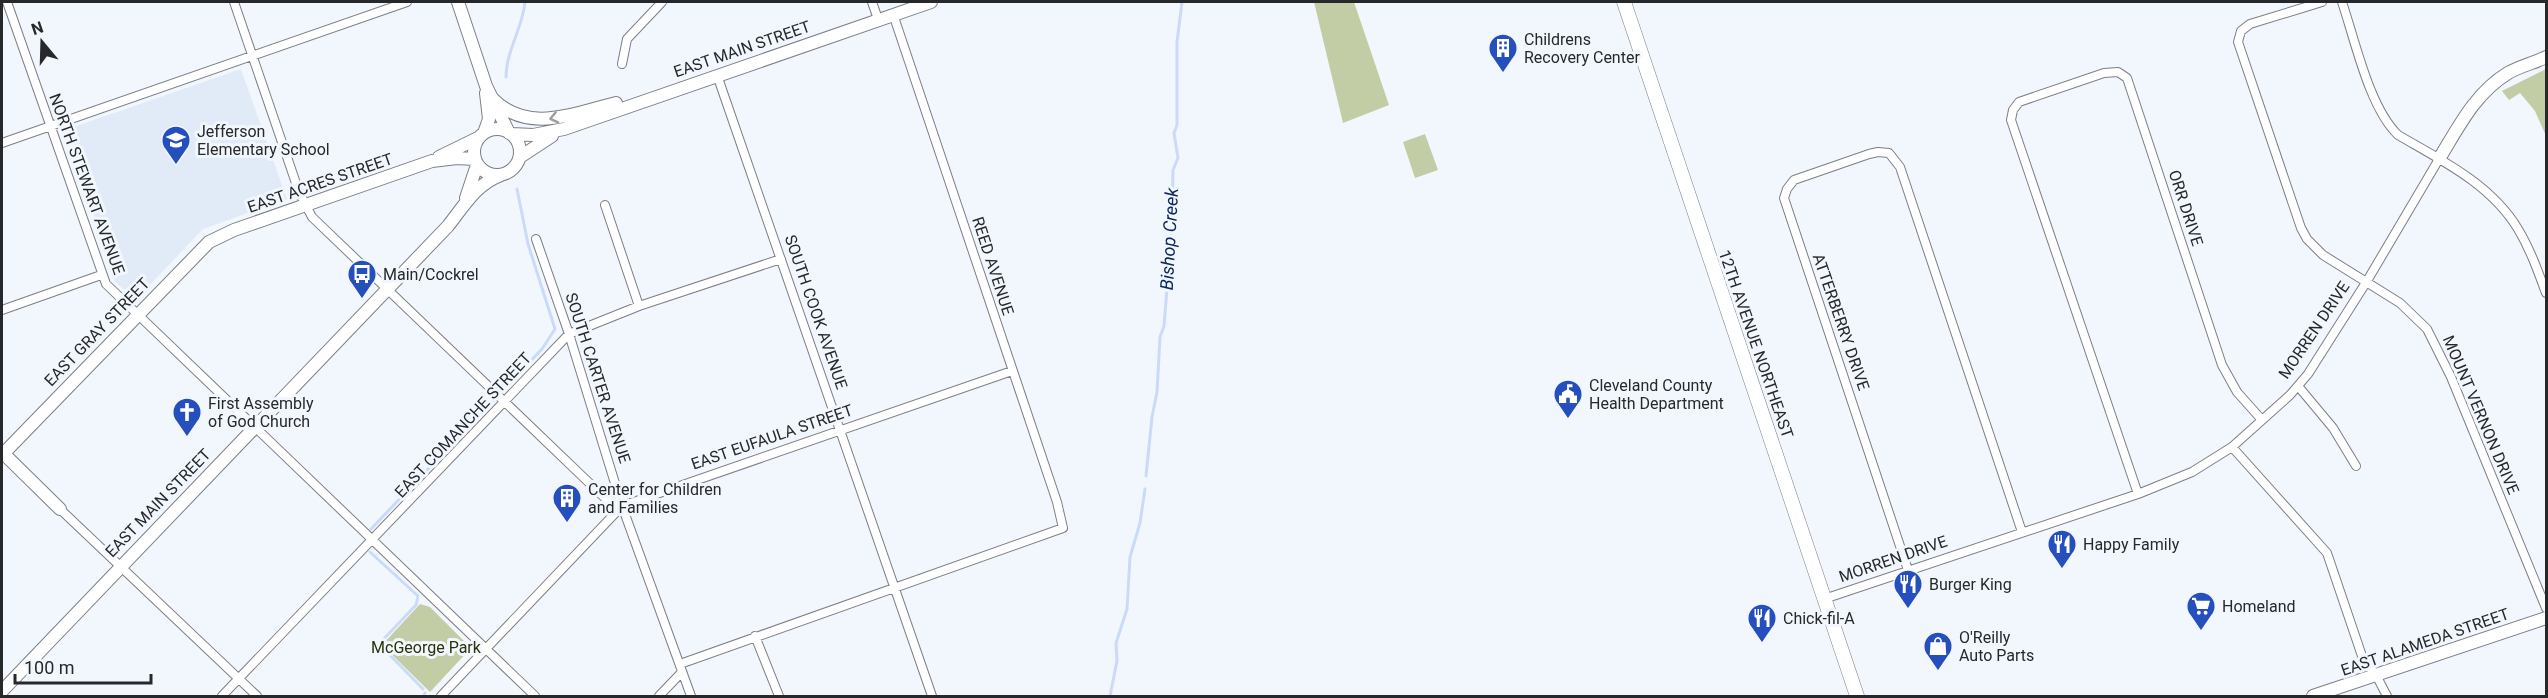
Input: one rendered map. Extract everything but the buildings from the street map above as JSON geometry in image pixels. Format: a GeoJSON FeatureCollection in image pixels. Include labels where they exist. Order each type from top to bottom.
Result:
{"type":"FeatureCollection","features":[{"type":"Feature","properties":{"kind":"main road","name":"12TH AVENUE NORTHEAST"},"geometry":{"type":"LineString","coordinates":[[1624,2],[1857,696]]}},
{"type":"Feature","properties":{"kind":"street","name":"NORTH STEWART AVENUE"},"geometry":{"type":"LineString","coordinates":[[7,2],[101,275],[136,315],[535,696]]}},
{"type":"Feature","properties":{"kind":"street"},"geometry":{"type":"LineString","coordinates":[[234,2],[305,205],[312,217],[606,499],[622,506]]}},
{"type":"Feature","properties":{"kind":"street"},"geometry":{"type":"LineString","coordinates":[[2,143],[407,2]]}},
{"type":"Feature","properties":{"kind":"street"},"geometry":{"type":"LineString","coordinates":[[458,2],[486,86],[511,134],[518,142],[520,157],[513,169],[501,175],[491,175],[476,162],[474,146],[489,120],[486,86]]}},
{"type":"Feature","properties":{"kind":"street"},"geometry":{"type":"LineString","coordinates":[[622,64],[627,39],[662,2]]}},
{"type":"Feature","properties":{"kind":"street"},"geometry":{"type":"LineString","coordinates":[[872,2],[878,19]]}},
{"type":"Feature","properties":{"kind":"street","name":"EAST MAIN STREET"},"geometry":{"type":"LineString","coordinates":[[520,157],[537,143],[564,129],[931,2]]}},
{"type":"Feature","properties":{"kind":"street","name":"MOUNT VERNON DRIVE"},"geometry":{"type":"LineString","coordinates":[[2322,2],[2245,27],[2238,36],[2239,46],[2304,233],[2323,255],[2411,311],[2433,339],[2547,608]]}},
{"type":"Feature","properties":{"kind":"street"},"geometry":{"type":"LineString","coordinates":[[2342,2],[2384,118],[2398,135],[2480,186],[2510,217],[2526,244],[2547,293]]}},
{"type":"Feature","properties":{"kind":"street","name":"REED AVENUE"},"geometry":{"type":"LineString","coordinates":[[893,14],[1057,502],[1063,528],[896,588]]}},
{"type":"Feature","properties":{"kind":"street","name":"MORREN DRIVE"},"geometry":{"type":"LineString","coordinates":[[1824,599],[2138,494],[2183,476],[2232,447],[2298,386],[2367,281],[2469,111],[2489,87],[2509,73],[2547,57]]}},
{"type":"Feature","properties":{"kind":"street","name":"ORR DRIVE"},"geometry":{"type":"LineString","coordinates":[[2138,494],[2011,120],[2013,110],[2019,102],[2112,72],[2122,74],[2131,84],[2222,365],[2236,392],[2262,420]]}},
{"type":"Feature","properties":{"kind":"street","name":"SOUTH COOK AVENUE"},"geometry":{"type":"LineString","coordinates":[[717,75],[932,696]]}},
{"type":"Feature","properties":{"kind":"street"},"geometry":{"type":"LineString","coordinates":[[492,98],[512,114],[542,120],[673,90]]}},
{"type":"Feature","properties":{"kind":"street"},"geometry":{"type":"LineString","coordinates":[[481,135],[501,129],[511,134]]}},
{"type":"Feature","properties":{"kind":"street","name":"EAST MAIN STREET"},"geometry":{"type":"LineString","coordinates":[[511,134],[534,135],[564,129]]}},
{"type":"Feature","properties":{"kind":"street","name":"EAST ACRES STREET"},"geometry":{"type":"LineString","coordinates":[[219,236],[432,161],[481,135]]}},
{"type":"Feature","properties":{"kind":"street","name":"ATTERBERRY DRIVE"},"geometry":{"type":"LineString","coordinates":[[1908,570],[1784,198],[1790,184],[1802,177],[1869,154],[1889,153],[1900,167],[2022,532]]}},
{"type":"Feature","properties":{"kind":"street","name":"EAST ACRES STREET"},"geometry":{"type":"LineString","coordinates":[[432,161],[457,158],[476,162]]}},
{"type":"Feature","properties":{"kind":"street","name":"EAST MAIN STREET"},"geometry":{"type":"LineString","coordinates":[[463,207],[476,162]]}},
{"type":"Feature","properties":{"kind":"street","name":"EAST MAIN STREET"},"geometry":{"type":"LineString","coordinates":[[2,691],[387,288],[479,187],[491,178],[501,175]]}},
{"type":"Feature","properties":{"kind":"street"},"geometry":{"type":"LineString","coordinates":[[605,205],[639,306]]}},
{"type":"Feature","properties":{"kind":"street","name":"EAST GRAY STREET"},"geometry":{"type":"LineString","coordinates":[[2,454],[195,253],[219,236]]}},
{"type":"Feature","properties":{"kind":"street","name":"SOUTH CARTER AVENUE"},"geometry":{"type":"LineString","coordinates":[[536,239],[569,334],[622,506],[691,696]]}},
{"type":"Feature","properties":{"kind":"street","name":"EAST COMANCHE STREET"},"geometry":{"type":"LineString","coordinates":[[222,696],[372,541],[503,400],[569,334],[639,306],[781,259]]}},
{"type":"Feature","properties":{"kind":"street"},"geometry":{"type":"LineString","coordinates":[[2,310],[101,275]]}},
{"type":"Feature","properties":{"kind":"street","name":"EAST EUFAULA STREET"},"geometry":{"type":"LineString","coordinates":[[441,696],[622,506],[1012,371]]}},
{"type":"Feature","properties":{"kind":"street"},"geometry":{"type":"LineString","coordinates":[[2298,386],[2333,428],[2356,466]]}},
{"type":"Feature","properties":{"kind":"street"},"geometry":{"type":"LineString","coordinates":[[2232,447],[2327,553],[2363,659],[2376,675],[2387,696]]}},
{"type":"Feature","properties":{"kind":"street"},"geometry":{"type":"LineString","coordinates":[[2,454],[257,696]]}},
{"type":"Feature","properties":{"kind":"street"},"geometry":{"type":"LineString","coordinates":[[659,696],[681,668],[755,636],[896,588]]}},
{"type":"Feature","properties":{"kind":"street","name":"EAST ALAMEDA STREET"},"geometry":{"type":"LineString","coordinates":[[2313,696],[2547,618]]}},
{"type":"Feature","properties":{"kind":"street"},"geometry":{"type":"LineString","coordinates":[[755,636],[779,696]]}},
{"type":"Feature","properties":{"kind":"shaded area","name":"Jefferson Elementary School"},"geometry":{"type":"Polygon","coordinates":[[[241,69],[287,199],[203,229],[146,289],[123,289],[115,281],[65,130],[241,69]]]}},
{"type":"Feature","properties":{"kind":"green space"},"geometry":{"type":"Polygon","coordinates":[[[1314,2],[1354,2],[1389,105],[1343,123],[1314,2]]]}},
{"type":"Feature","properties":{"kind":"green space"},"geometry":{"type":"Polygon","coordinates":[[[2546,69],[2546,136],[2535,111],[2520,93],[2509,100],[2502,91],[2546,69]]]}},
{"type":"Feature","properties":{"kind":"green space"},"geometry":{"type":"Polygon","coordinates":[[[1425,134],[1438,170],[1415,178],[1403,142],[1425,134]]]}},
{"type":"Feature","properties":{"kind":"green space","name":"McGeorge Park"},"geometry":{"type":"Polygon","coordinates":[[[420,604],[430,607],[471,648],[430,692],[382,645],[420,604]]]}},
{"type":"Feature","properties":{"kind":"waterway"},"geometry":{"type":"LineString","coordinates":[[506,77],[525,2]]}},
{"type":"Feature","properties":{"kind":"waterway","name":"Bishop Creek"},"geometry":{"type":"LineString","coordinates":[[1146,476],[1157,392],[1160,337],[1164,326],[1172,226],[1173,170],[1178,158],[1174,133],[1177,125],[1177,42],[1182,2]]}},
{"type":"Feature","properties":{"kind":"waterway"},"geometry":{"type":"LineString","coordinates":[[371,529],[542,349],[555,329],[528,244],[517,189]]}},
{"type":"Feature","properties":{"kind":"waterway","name":"Bishop Creek"},"geometry":{"type":"LineString","coordinates":[[1110,696],[1117,661],[1116,643],[1127,609],[1130,557],[1140,523],[1145,489]]}},
{"type":"Feature","properties":{"kind":"waterway"},"geometry":{"type":"LineString","coordinates":[[370,552],[418,596],[416,605],[379,644],[423,689]]}},
{"type":"Feature","properties":{"kind":"place","name":"Childrens Recovery Center"},"geometry":{"type":"Point","coordinates":[1503,74]}},
{"type":"Feature","properties":{"kind":"place","name":"Jefferson Elementary School"},"geometry":{"type":"Point","coordinates":[176,166]}},
{"type":"Feature","properties":{"kind":"place","name":"Main/Cockrel"},"geometry":{"type":"Point","coordinates":[362,300]}},
{"type":"Feature","properties":{"kind":"place","name":"Cleveland County Health Department"},"geometry":{"type":"Point","coordinates":[1568,420]}},
{"type":"Feature","properties":{"kind":"place","name":"First Assembly of God Church"},"geometry":{"type":"Point","coordinates":[187,438]}},
{"type":"Feature","properties":{"kind":"place","name":"Center for Children and Families"},"geometry":{"type":"Point","coordinates":[567,524]}},
{"type":"Feature","properties":{"kind":"place","name":"Happy Family"},"geometry":{"type":"Point","coordinates":[2062,570]}},
{"type":"Feature","properties":{"kind":"place","name":"Burger King"},"geometry":{"type":"Point","coordinates":[1908,610]}},
{"type":"Feature","properties":{"kind":"place","name":"Homeland"},"geometry":{"type":"Point","coordinates":[2201,632]}},
{"type":"Feature","properties":{"kind":"place","name":"Chick-fil-A"},"geometry":{"type":"Point","coordinates":[1762,644]}},
{"type":"Feature","properties":{"kind":"place","name":"O'Reilly Auto Parts"},"geometry":{"type":"Point","coordinates":[1938,672]}}]}
